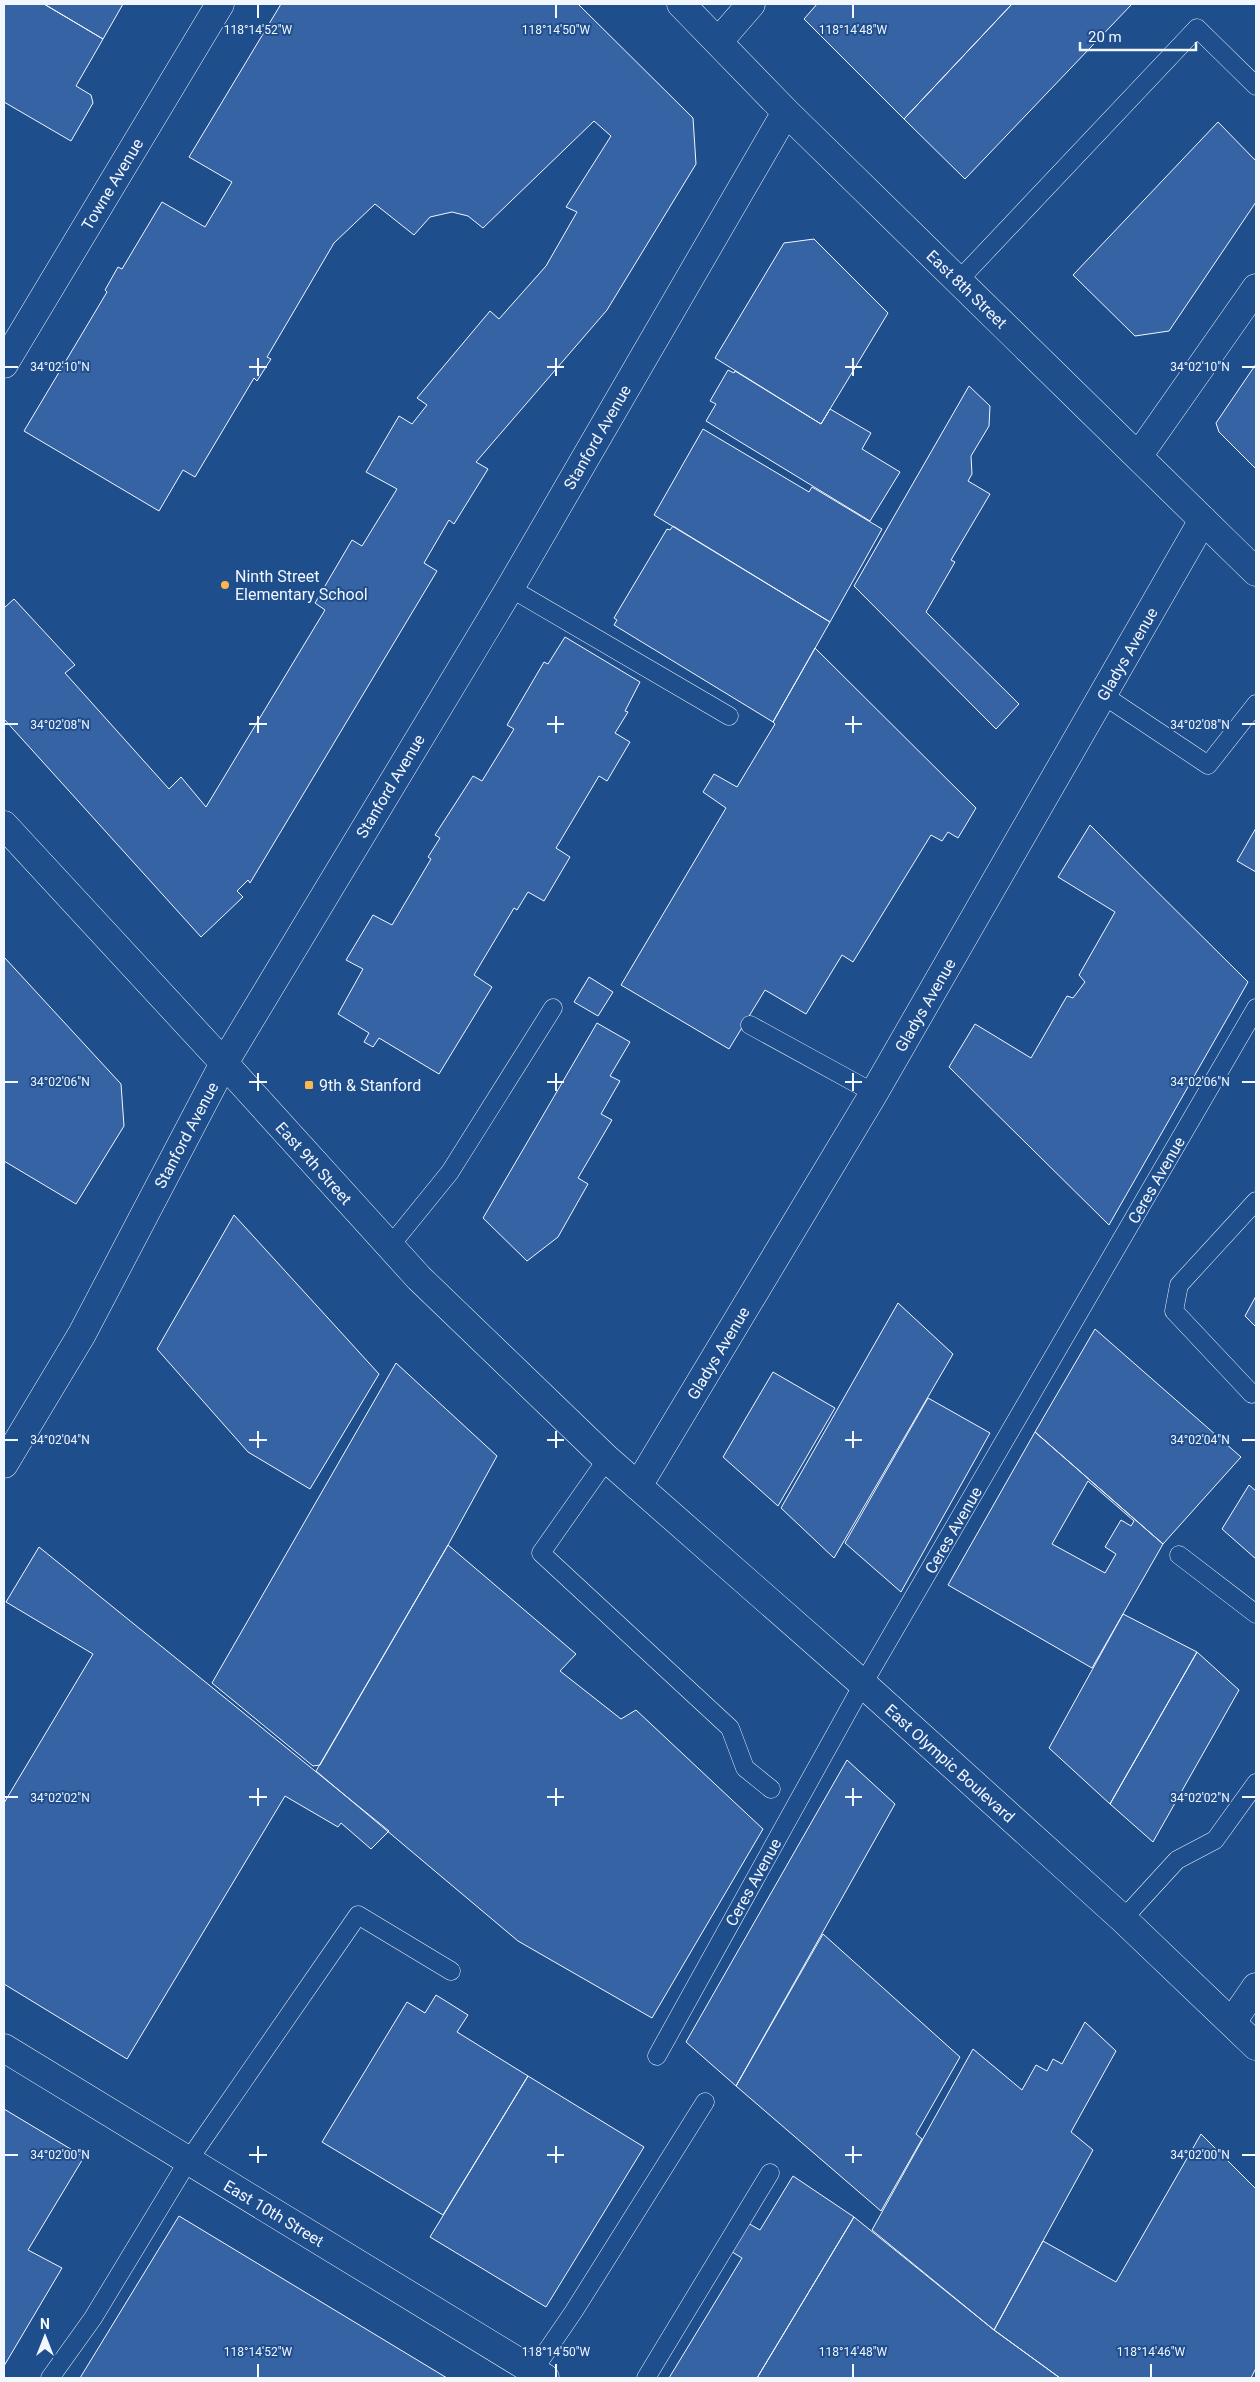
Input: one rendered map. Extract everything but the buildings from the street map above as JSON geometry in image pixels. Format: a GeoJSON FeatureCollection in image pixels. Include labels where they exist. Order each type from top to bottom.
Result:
{"type":"FeatureCollection","features":[{"type":"Feature","properties":{"kind":"street","name":"Towne Avenue"},"geometry":{"type":"LineString","coordinates":[[4,364],[220,4]]}},
{"type":"Feature","properties":{"kind":"street","name":"East 8th Street"},"geometry":{"type":"LineString","coordinates":[[681,4],[786,112],[958,281],[1139,454],[1256,572]]}},
{"type":"Feature","properties":{"kind":"street"},"geometry":{"type":"LineString","coordinates":[[719,41],[751,4]]}},
{"type":"Feature","properties":{"kind":"street","name":"Stanford Avenue"},"geometry":{"type":"LineString","coordinates":[[4,1464],[82,1334],[224,1063],[510,588],[786,112]]}},
{"type":"Feature","properties":{"kind":"street"},"geometry":{"type":"LineString","coordinates":[[1139,454],[1256,288]]}},
{"type":"Feature","properties":{"kind":"street","name":"Gladys Avenue"},"geometry":{"type":"LineString","coordinates":[[638,1486],[874,1093],[1203,520]]}},
{"type":"Feature","properties":{"kind":"street","name":"East 9th Street"},"geometry":{"type":"LineString","coordinates":[[4,826],[224,1063],[418,1278],[638,1486]]}},
{"type":"Feature","properties":{"kind":"street","name":"East Olympic Boulevard"},"geometry":{"type":"LineString","coordinates":[[638,1486],[863,1684],[1123,1919],[1256,2046]]}},
{"type":"Feature","properties":{"kind":"street"},"geometry":{"type":"LineString","coordinates":[[1232,2022],[1256,1987]]}},
{"type":"Feature","properties":{"kind":"street","name":"East 10th Street"},"geometry":{"type":"LineString","coordinates":[[4,2048],[539,2374]]}},
{"type":"Feature","properties":{"kind":"lane"},"geometry":{"type":"LineString","coordinates":[[958,281],[1196,28],[1256,86]]}},
{"type":"Feature","properties":{"kind":"lane"},"geometry":{"type":"LineString","coordinates":[[510,588],[729,716]]}},
{"type":"Feature","properties":{"kind":"lane"},"geometry":{"type":"LineString","coordinates":[[1103,695],[1208,765],[1256,704]]}},
{"type":"Feature","properties":{"kind":"lane"},"geometry":{"type":"LineString","coordinates":[[390,1246],[450,1172],[552,1008]]}},
{"type":"Feature","properties":{"kind":"lane","name":"Ceres Avenue"},"geometry":{"type":"LineString","coordinates":[[657,2056],[863,1684],[1256,1008]]}},
{"type":"Feature","properties":{"kind":"lane"},"geometry":{"type":"LineString","coordinates":[[750,1025],[874,1093]]}},
{"type":"Feature","properties":{"kind":"lane"},"geometry":{"type":"LineString","coordinates":[[1252,1394],[1174,1311],[1179,1285],[1256,1201]]}},
{"type":"Feature","properties":{"kind":"lane"},"geometry":{"type":"LineString","coordinates":[[607,1458],[541,1553],[730,1728],[745,1768],[771,1789]]}},
{"type":"Feature","properties":{"kind":"lane"},"geometry":{"type":"LineString","coordinates":[[1179,1555],[1256,1614]]}},
{"type":"Feature","properties":{"kind":"lane"},"geometry":{"type":"LineString","coordinates":[[1123,1919],[1177,1860],[1215,1840],[1256,1783]]}},
{"type":"Feature","properties":{"kind":"lane"},"geometry":{"type":"LineString","coordinates":[[50,2378],[93,2318],[188,2161],[358,1915],[451,1972]]}},
{"type":"Feature","properties":{"kind":"lane"},"geometry":{"type":"LineString","coordinates":[[539,2374],[574,2311],[705,2102]]}},
{"type":"Feature","properties":{"kind":"lane"},"geometry":{"type":"LineString","coordinates":[[646,2378],[770,2173]]}},
{"type":"Feature","properties":{"kind":"place","name":"Ninth Street Elementary School"},"geometry":{"type":"Point","coordinates":[225,585]}},
{"type":"Feature","properties":{"kind":"place","name":"9th & Stanford"},"geometry":{"type":"Point","coordinates":[309,1085]}}]}
